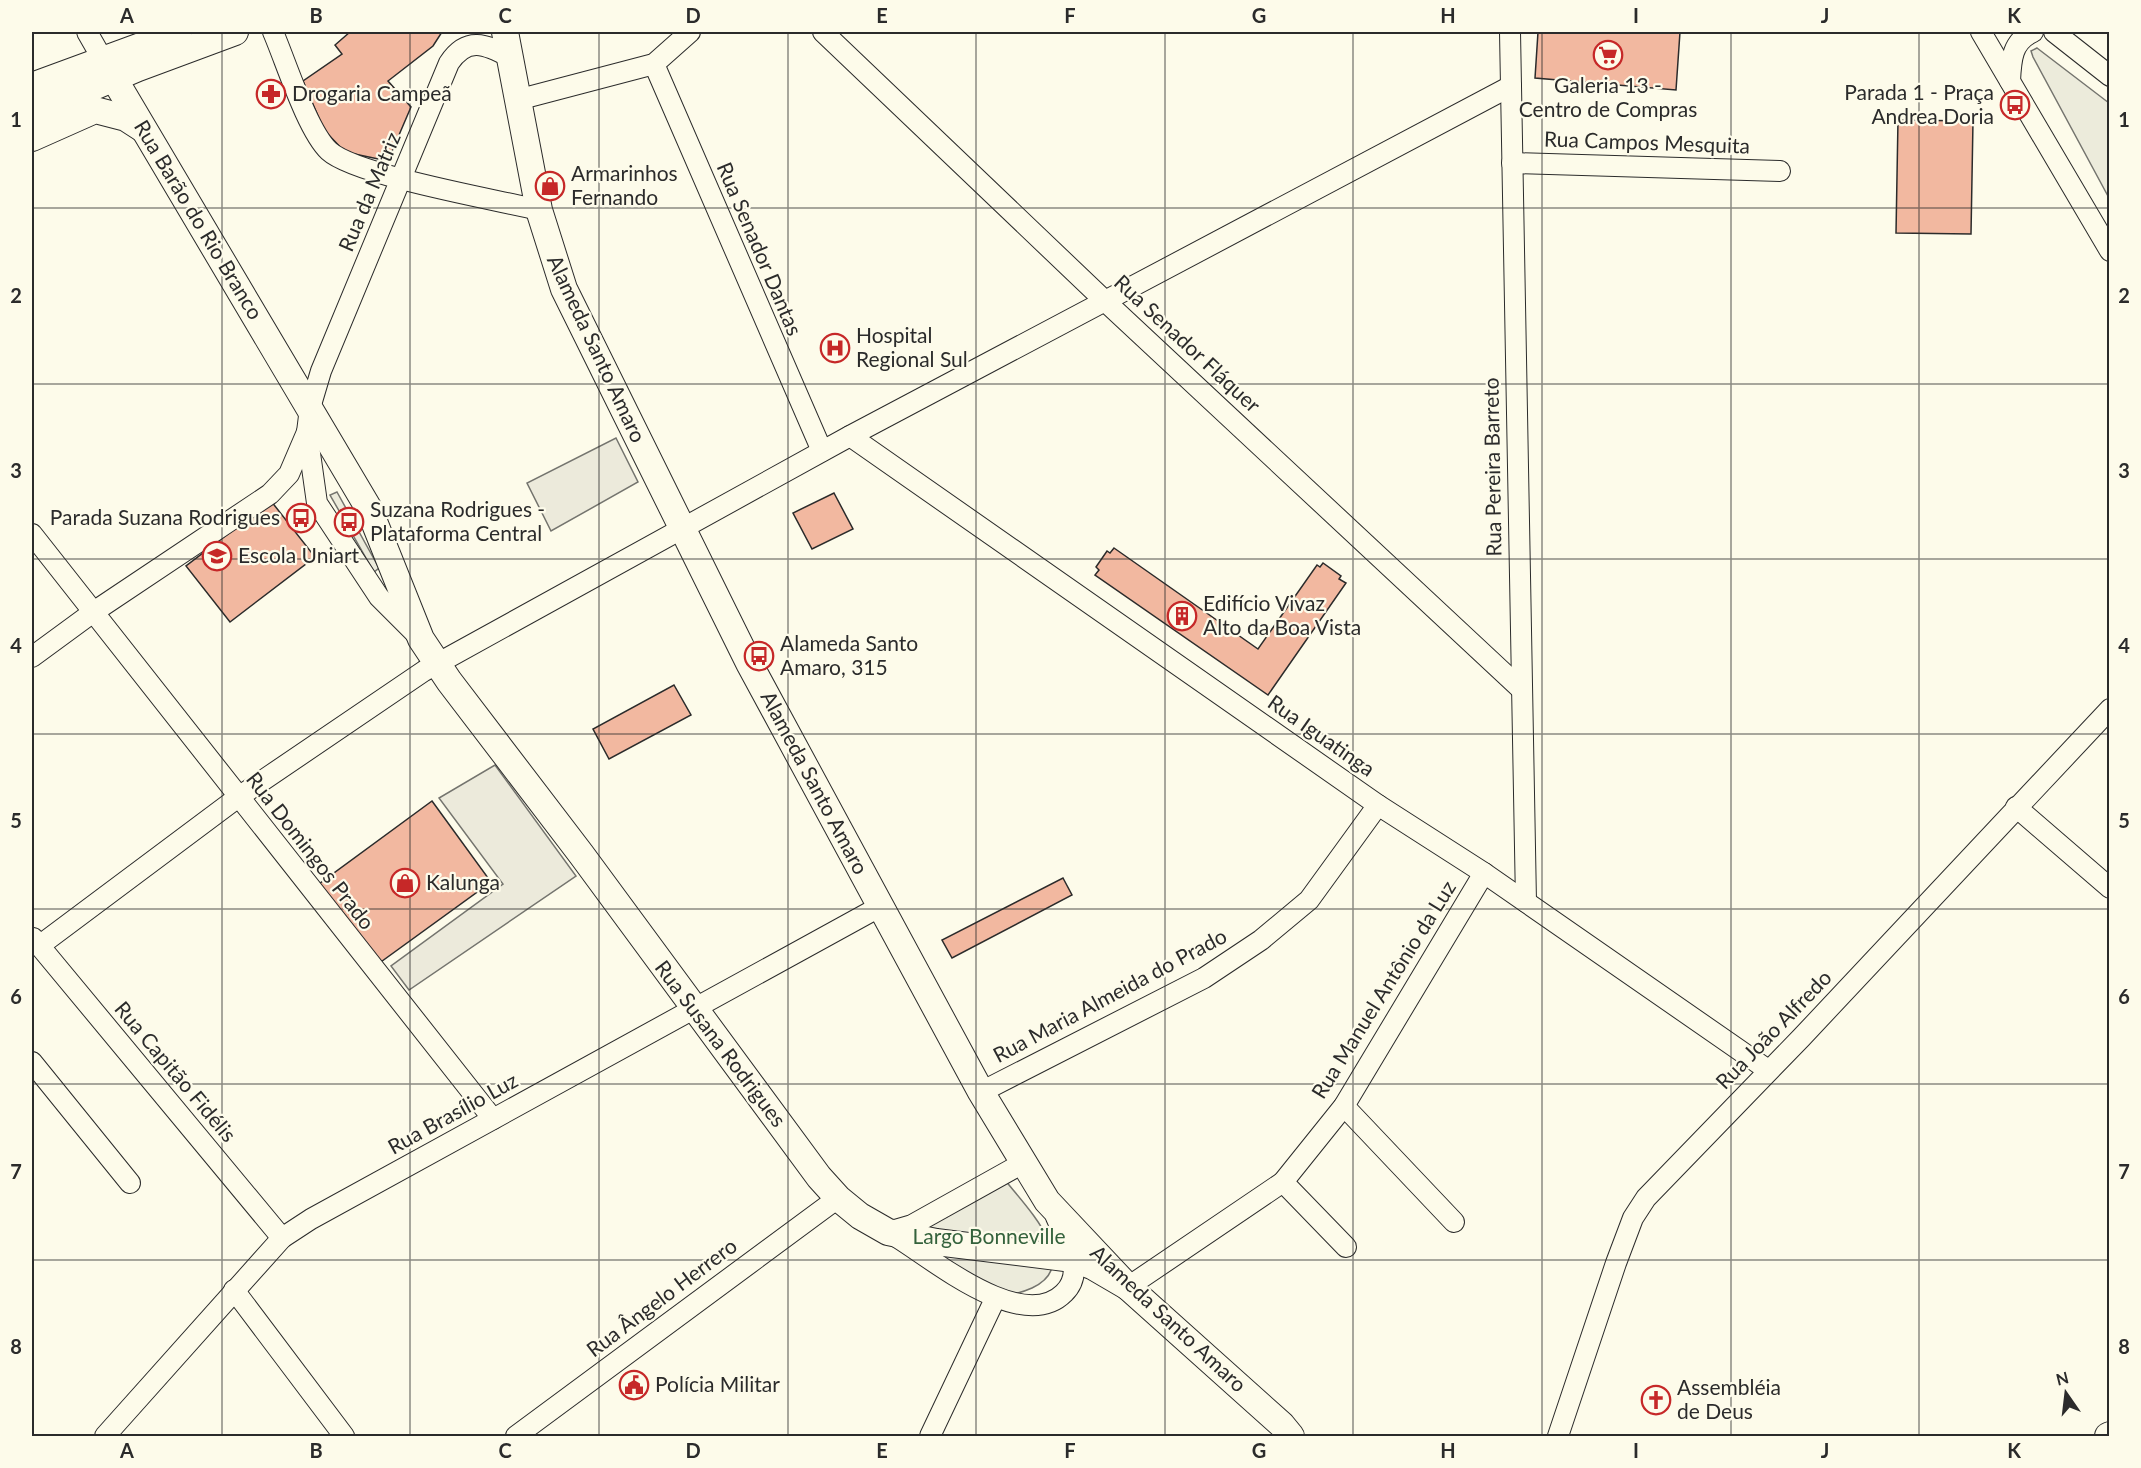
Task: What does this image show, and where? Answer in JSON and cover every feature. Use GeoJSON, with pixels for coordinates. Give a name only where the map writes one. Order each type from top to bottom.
{"type":"FeatureCollection","features":[{"type":"Feature","properties":{"kind":"main road"},"geometry":{"type":"LineString","coordinates":[[32,113],[108,69],[179,32]]}},
{"type":"Feature","properties":{"kind":"main road"},"geometry":{"type":"LineString","coordinates":[[32,86],[108,69],[235,32]]}},
{"type":"Feature","properties":{"kind":"main road","name":"Alameda Santo Amaro"},"geometry":{"type":"LineString","coordinates":[[505,32],[539,210],[564,289],[681,527],[793,746],[981,1092],[1047,1201],[1128,1287],[1282,1425],[1292,1437]]}},
{"type":"Feature","properties":{"kind":"main road","name":"Rua Barão do Rio Branco"},"geometry":{"type":"LineString","coordinates":[[108,69],[148,131],[308,420]]}},
{"type":"Feature","properties":{"kind":"main road"},"geometry":{"type":"LineString","coordinates":[[32,138],[95,110],[126,118],[148,131]]}},
{"type":"Feature","properties":{"kind":"main road","name":"Rua Susana Rodrigues"},"geometry":{"type":"LineString","coordinates":[[308,420],[369,509],[421,639],[437,664],[581,854],[819,1177],[838,1198],[860,1216],[888,1232],[936,1242],[1073,1259],[1092,1266],[1128,1287]]}},
{"type":"Feature","properties":{"kind":"street","name":"Rua Barão do Rio Branco"},"geometry":{"type":"LineString","coordinates":[[87,32],[108,69]]}},
{"type":"Feature","properties":{"kind":"street"},"geometry":{"type":"LineString","coordinates":[[273,32],[315,131],[328,150],[344,161],[402,178],[539,210]]}},
{"type":"Feature","properties":{"kind":"street"},"geometry":{"type":"LineString","coordinates":[[517,100],[654,64],[690,32]]}},
{"type":"Feature","properties":{"kind":"street","name":"Rua Senador Fláquer"},"geometry":{"type":"LineString","coordinates":[[823,32],[1106,302],[1522,690]]}},
{"type":"Feature","properties":{"kind":"street","name":"Rua Pereira Barreto"},"geometry":{"type":"LineString","coordinates":[[1510,32],[1526,902]]}},
{"type":"Feature","properties":{"kind":"street"},"geometry":{"type":"LineString","coordinates":[[1980,32],[2109,251]]}},
{"type":"Feature","properties":{"kind":"street"},"geometry":{"type":"LineString","coordinates":[[2010,81],[2012,58],[2018,43],[2033,32]]}},
{"type":"Feature","properties":{"kind":"street"},"geometry":{"type":"LineString","coordinates":[[2054,32],[2109,76]]}},
{"type":"Feature","properties":{"kind":"street","name":"Rua da Matriz"},"geometry":{"type":"LineString","coordinates":[[32,657],[92,613],[270,494],[289,474],[308,420],[321,371],[448,63],[457,51],[474,45],[485,46],[510,57]]}},
{"type":"Feature","properties":{"kind":"street","name":"Rua Senador Dantas"},"geometry":{"type":"LineString","coordinates":[[654,64],[822,451]]}},
{"type":"Feature","properties":{"kind":"street"},"geometry":{"type":"LineString","coordinates":[[35,941],[237,798],[437,664],[822,451],[1511,86]]}},
{"type":"Feature","properties":{"kind":"street","name":"Rua Campos Mesquita"},"geometry":{"type":"LineString","coordinates":[[1512,163],[1780,171]]}},
{"type":"Feature","properties":{"kind":"street","name":"Rua Susana Rodrigues"},"geometry":{"type":"LineString","coordinates":[[308,420],[317,503],[379,597],[421,639]]}},
{"type":"Feature","properties":{"kind":"street","name":"Rua Iguatinga"},"geometry":{"type":"LineString","coordinates":[[850,436],[1378,805],[1484,873],[1768,1070]]}},
{"type":"Feature","properties":{"kind":"street","name":"Rua Domingos Prado"},"geometry":{"type":"LineString","coordinates":[[32,534],[237,798],[493,1119]]}},
{"type":"Feature","properties":{"kind":"street","name":"Rua João Alfredo"},"geometry":{"type":"LineString","coordinates":[[1560,1436],[1633,1218],[1646,1198],[1800,1038],[2109,709]]}},
{"type":"Feature","properties":{"kind":"street","name":"Rua Maria Almeida do Prado"},"geometry":{"type":"LineString","coordinates":[[981,1092],[1204,978],[1261,940],[1309,900],[1378,805]]}},
{"type":"Feature","properties":{"kind":"street"},"geometry":{"type":"LineString","coordinates":[[2016,807],[2109,888]]}},
{"type":"Feature","properties":{"kind":"street","name":"Rua Manuel Antônio da Luz"},"geometry":{"type":"LineString","coordinates":[[1128,1287],[1283,1182],[1344,1106],[1484,873]]}},
{"type":"Feature","properties":{"kind":"street","name":"Rua Brasílio Luz"},"geometry":{"type":"LineString","coordinates":[[105,1437],[282,1238],[311,1219],[881,906]]}},
{"type":"Feature","properties":{"kind":"street","name":"Rua Capitão Fidélis"},"geometry":{"type":"LineString","coordinates":[[35,941],[282,1238]]}},
{"type":"Feature","properties":{"kind":"street"},"geometry":{"type":"LineString","coordinates":[[32,1062],[130,1183]]}},
{"type":"Feature","properties":{"kind":"street"},"geometry":{"type":"LineString","coordinates":[[1344,1106],[1454,1222]]}},
{"type":"Feature","properties":{"kind":"street"},"geometry":{"type":"LineString","coordinates":[[888,1232],[912,1225],[1023,1163]]}},
{"type":"Feature","properties":{"kind":"street"},"geometry":{"type":"LineString","coordinates":[[1283,1182],[1346,1247]]}},
{"type":"Feature","properties":{"kind":"street","name":"Rua Ângelo Herrero"},"geometry":{"type":"LineString","coordinates":[[516,1437],[838,1198]]}},
{"type":"Feature","properties":{"kind":"street"},"geometry":{"type":"LineString","coordinates":[[888,1232],[996,1299],[1035,1306],[1056,1301],[1067,1291],[1074,1278],[1073,1259],[1047,1201]]}},
{"type":"Feature","properties":{"kind":"street"},"geometry":{"type":"LineString","coordinates":[[234,1290],[344,1437]]}},
{"type":"Feature","properties":{"kind":"street"},"geometry":{"type":"LineString","coordinates":[[930,1437],[996,1299]]}},
{"type":"Feature","properties":{"kind":"green space"},"geometry":{"type":"Polygon","coordinates":[[[2037,48],[2109,103],[2109,198],[2033,57],[2031,51],[2037,48]]]}},
{"type":"Feature","properties":{"kind":"green space"},"geometry":{"type":"Polygon","coordinates":[[[337,492],[379,568],[374,572],[330,495],[337,492]]]}},
{"type":"Feature","properties":{"kind":"green space","name":"Largo Bonneville"},"geometry":{"type":"Polygon","coordinates":[[[1001,1175],[1045,1233],[1051,1249],[1053,1264],[1047,1277],[1032,1288],[1006,1295],[991,1293],[981,1288],[902,1235],[1001,1175]]]}},
{"type":"Feature","properties":{"kind":"shaded area"},"geometry":{"type":"Polygon","coordinates":[[[616,438],[638,482],[551,531],[527,483],[616,438]]]}},
{"type":"Feature","properties":{"kind":"shaded area"},"geometry":{"type":"Polygon","coordinates":[[[495,765],[576,876],[409,990],[391,966],[503,884],[439,798],[495,765]]]}},
{"type":"Feature","properties":{"kind":"building"},"geometry":{"type":"Polygon","coordinates":[[[350,32],[442,32],[433,46],[388,81],[411,107],[390,156],[383,160],[345,152],[324,130],[303,81],[342,54],[335,45],[350,32]]]}},
{"type":"Feature","properties":{"kind":"building","name":"Galeria 13 - Centro de Compras"},"geometry":{"type":"Polygon","coordinates":[[[1538,32],[1680,32],[1676,90],[1535,78],[1538,32]]]}},
{"type":"Feature","properties":{"kind":"building"},"geometry":{"type":"Polygon","coordinates":[[[1898,120],[1973,121],[1971,234],[1896,233],[1898,120]]]}},
{"type":"Feature","properties":{"kind":"building"},"geometry":{"type":"Polygon","coordinates":[[[834,493],[853,529],[812,549],[793,513],[834,493]]]}},
{"type":"Feature","properties":{"kind":"building"},"geometry":{"type":"Polygon","coordinates":[[[271,501],[315,557],[230,622],[186,566],[271,501]]]}},
{"type":"Feature","properties":{"kind":"building","name":"Edifício Vivaz Alto da Boa Vista"},"geometry":{"type":"Polygon","coordinates":[[[1114,548],[1258,649],[1317,565],[1320,567],[1323,563],[1341,576],[1339,579],[1346,583],[1268,695],[1095,575],[1099,570],[1096,567],[1107,551],[1110,553],[1114,548]]]}},
{"type":"Feature","properties":{"kind":"building"},"geometry":{"type":"Polygon","coordinates":[[[674,685],[691,715],[609,759],[593,729],[674,685]]]}},
{"type":"Feature","properties":{"kind":"building","name":"Kalunga"},"geometry":{"type":"Polygon","coordinates":[[[432,801],[491,882],[378,964],[319,884],[432,801]]]}},
{"type":"Feature","properties":{"kind":"building"},"geometry":{"type":"Polygon","coordinates":[[[1063,878],[1072,895],[952,958],[942,940],[1063,878]]]}},
{"type":"Feature","properties":{"kind":"place","name":"Galeria 13 - Centro de Compras"},"geometry":{"type":"Point","coordinates":[1608,55]}},
{"type":"Feature","properties":{"kind":"place","name":"Drogaria Campeã"},"geometry":{"type":"Point","coordinates":[271,94]}},
{"type":"Feature","properties":{"kind":"place","name":"Parada 1 - Praça Andrea Doria"},"geometry":{"type":"Point","coordinates":[2015,105]}},
{"type":"Feature","properties":{"kind":"place","name":"Armarinhos Fernando"},"geometry":{"type":"Point","coordinates":[550,186]}},
{"type":"Feature","properties":{"kind":"place","name":"Hospital Regional Sul"},"geometry":{"type":"Point","coordinates":[835,348]}},
{"type":"Feature","properties":{"kind":"place","name":"Parada Suzana Rodrigues"},"geometry":{"type":"Point","coordinates":[301,518]}},
{"type":"Feature","properties":{"kind":"place","name":"Suzana Rodrigues - Plataforma Central"},"geometry":{"type":"Point","coordinates":[349,522]}},
{"type":"Feature","properties":{"kind":"place","name":"Escola Uniart"},"geometry":{"type":"Point","coordinates":[217,556]}},
{"type":"Feature","properties":{"kind":"place","name":"Edifício Vivaz Alto da Boa Vista"},"geometry":{"type":"Point","coordinates":[1182,616]}},
{"type":"Feature","properties":{"kind":"place","name":"Alameda Santo Amaro, 315"},"geometry":{"type":"Point","coordinates":[759,656]}},
{"type":"Feature","properties":{"kind":"place","name":"Kalunga"},"geometry":{"type":"Point","coordinates":[405,883]}},
{"type":"Feature","properties":{"kind":"place","name":"Polícia Militar"},"geometry":{"type":"Point","coordinates":[634,1385]}},
{"type":"Feature","properties":{"kind":"place","name":"Assembléia de Deus"},"geometry":{"type":"Point","coordinates":[1656,1400]}}]}
